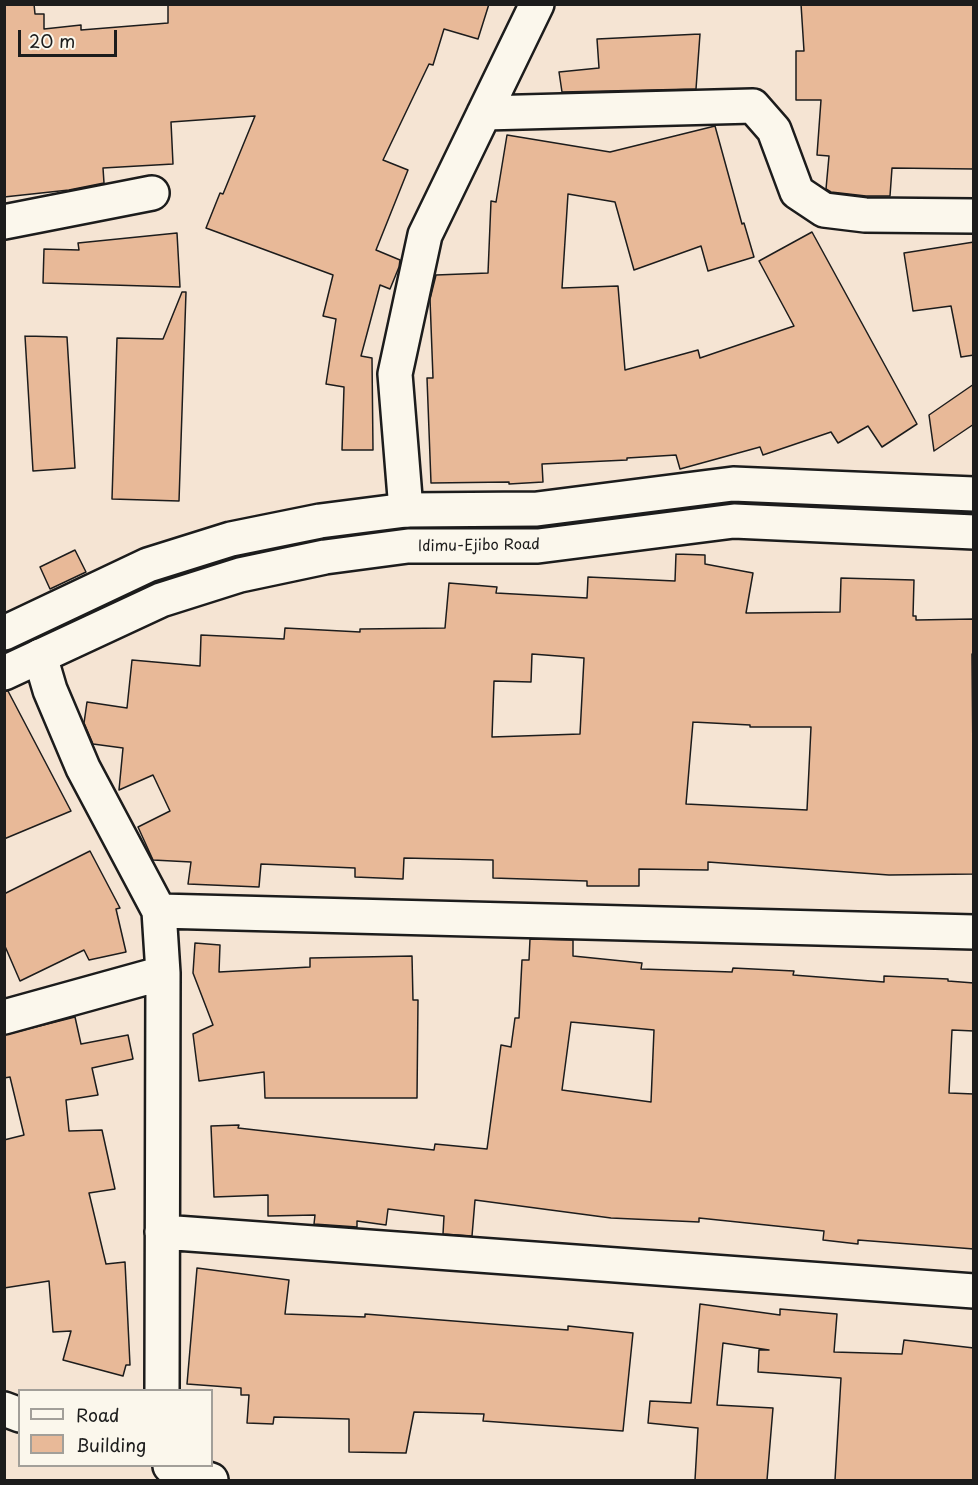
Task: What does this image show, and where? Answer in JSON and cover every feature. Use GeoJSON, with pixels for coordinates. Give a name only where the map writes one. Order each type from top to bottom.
{"type":"FeatureCollection","features":[{"type":"Feature","properties":{"kind":"street"},"geometry":{"type":"LineString","coordinates":[[406,510],[395,374],[425,235],[537,4]]}},
{"type":"Feature","properties":{"kind":"street"},"geometry":{"type":"LineString","coordinates":[[483,113],[753,106],[774,130],[797,192],[824,210],[865,215],[974,216]]}},
{"type":"Feature","properties":{"kind":"street"},"geometry":{"type":"LineString","coordinates":[[4,222],[152,194]]}},
{"type":"Feature","properties":{"kind":"street"},"geometry":{"type":"LineString","coordinates":[[4,633],[148,565],[231,539],[320,521],[406,510],[537,509],[733,484],[974,494]]}},
{"type":"Feature","properties":{"kind":"street","name":"Idimu-Ejibo Road"},"geometry":{"type":"LineString","coordinates":[[4,673],[162,600],[240,575],[325,557],[408,546],[538,546],[734,521],[974,532]]}},
{"type":"Feature","properties":{"kind":"street"},"geometry":{"type":"LineString","coordinates":[[40,657],[50,690],[83,768],[159,911],[163,973],[162,1389]]}},
{"type":"Feature","properties":{"kind":"street"},"geometry":{"type":"LineString","coordinates":[[159,911],[974,932]]}},
{"type":"Feature","properties":{"kind":"street"},"geometry":{"type":"LineString","coordinates":[[4,1017],[163,973]]}},
{"type":"Feature","properties":{"kind":"street"},"geometry":{"type":"LineString","coordinates":[[162,1232],[974,1291]]}},
{"type":"Feature","properties":{"kind":"street"},"geometry":{"type":"LineString","coordinates":[[173,1467],[211,1480]]}},
{"type":"Feature","properties":{"kind":"building"},"geometry":{"type":"Polygon","coordinates":[[[4,4],[34,4],[35,14],[44,14],[44,29],[81,25],[81,30],[168,23],[168,4],[489,4],[478,39],[444,29],[433,65],[429,64],[383,160],[408,170],[376,250],[400,260],[399,267],[390,289],[380,285],[361,356],[372,358],[373,450],[342,450],[344,387],[326,384],[336,319],[323,316],[333,275],[206,228],[220,193],[223,194],[255,116],[171,122],[173,164],[103,168],[104,183],[69,190],[4,197],[4,4]]]}},
{"type":"Feature","properties":{"kind":"building"},"geometry":{"type":"Polygon","coordinates":[[[801,4],[974,4],[974,169],[892,168],[890,196],[866,196],[831,192],[826,189],[829,156],[817,155],[821,100],[796,100],[796,51],[804,51],[801,4]]]}},
{"type":"Feature","properties":{"kind":"building"},"geometry":{"type":"Polygon","coordinates":[[[700,34],[696,89],[562,92],[559,72],[599,68],[597,39],[700,34]]]}},
{"type":"Feature","properties":{"kind":"building"},"geometry":{"type":"Polygon","coordinates":[[[715,126],[742,224],[744,223],[754,257],[708,271],[701,246],[634,270],[615,202],[568,194],[562,288],[618,286],[625,370],[698,350],[700,358],[794,326],[759,261],[812,232],[917,424],[882,447],[868,426],[838,443],[831,432],[763,455],[760,447],[680,469],[676,455],[542,464],[543,482],[431,483],[427,378],[433,378],[430,299],[436,275],[488,273],[491,201],[496,202],[507,135],[610,152],[715,126]]]}},
{"type":"Feature","properties":{"kind":"building"},"geometry":{"type":"Polygon","coordinates":[[[177,233],[180,287],[43,283],[44,249],[79,250],[78,243],[177,233]]]}},
{"type":"Feature","properties":{"kind":"building"},"geometry":{"type":"Polygon","coordinates":[[[974,242],[974,355],[961,357],[951,306],[913,311],[904,253],[974,242]]]}},
{"type":"Feature","properties":{"kind":"building"},"geometry":{"type":"Polygon","coordinates":[[[182,292],[186,292],[179,501],[112,499],[117,338],[163,339],[182,292]]]}},
{"type":"Feature","properties":{"kind":"building"},"geometry":{"type":"Polygon","coordinates":[[[25,336],[67,337],[75,468],[33,471],[25,336]]]}},
{"type":"Feature","properties":{"kind":"building"},"geometry":{"type":"Polygon","coordinates":[[[974,384],[974,424],[934,451],[929,415],[974,384]]]}},
{"type":"Feature","properties":{"kind":"building"},"geometry":{"type":"Polygon","coordinates":[[[75,550],[86,572],[50,589],[40,567],[75,550]]]}},
{"type":"Feature","properties":{"kind":"building"},"geometry":{"type":"Polygon","coordinates":[[[676,554],[705,555],[705,564],[753,573],[746,613],[840,612],[841,578],[914,580],[913,616],[916,616],[916,620],[974,619],[974,654],[972,654],[974,874],[889,875],[708,862],[708,870],[639,869],[639,886],[587,886],[587,881],[493,878],[493,860],[404,858],[403,879],[355,877],[355,868],[261,864],[259,887],[188,884],[191,862],[153,860],[138,827],[170,811],[153,775],[119,790],[123,748],[93,744],[84,723],[87,702],[127,708],[132,660],[200,666],[201,635],[284,639],[285,628],[360,632],[360,629],[445,628],[449,583],[497,587],[496,593],[587,598],[588,577],[675,581],[676,554]],[[532,654],[531,682],[494,681],[492,737],[580,734],[584,658],[532,654]],[[693,722],[686,804],[807,810],[811,727],[750,727],[750,725],[693,722]]]}},
{"type":"Feature","properties":{"kind":"building"},"geometry":{"type":"Polygon","coordinates":[[[4,691],[8,691],[71,811],[4,839],[4,691]]]}},
{"type":"Feature","properties":{"kind":"building"},"geometry":{"type":"Polygon","coordinates":[[[90,851],[120,908],[116,909],[126,952],[89,960],[84,950],[20,981],[4,944],[4,894],[90,851]]]}},
{"type":"Feature","properties":{"kind":"building"},"geometry":{"type":"Polygon","coordinates":[[[530,939],[573,940],[573,956],[642,963],[641,969],[732,972],[733,968],[794,971],[793,975],[884,982],[884,976],[948,979],[948,981],[974,983],[974,1031],[952,1030],[949,1093],[974,1094],[974,1249],[858,1240],[858,1244],[823,1240],[824,1231],[699,1218],[699,1222],[611,1218],[475,1200],[472,1236],[443,1234],[444,1216],[388,1209],[386,1225],[357,1221],[357,1227],[314,1224],[315,1215],[268,1216],[268,1195],[214,1197],[211,1126],[239,1125],[238,1128],[434,1150],[435,1144],[487,1149],[501,1045],[511,1047],[515,1018],[519,1018],[522,960],[529,960],[530,939]],[[571,1022],[562,1090],[651,1102],[654,1030],[571,1022]]]}},
{"type":"Feature","properties":{"kind":"building"},"geometry":{"type":"Polygon","coordinates":[[[195,943],[220,945],[219,972],[310,967],[310,958],[412,956],[413,1000],[418,1000],[417,1098],[265,1098],[264,1072],[199,1081],[193,1034],[213,1025],[193,973],[195,943]]]}},
{"type":"Feature","properties":{"kind":"building"},"geometry":{"type":"Polygon","coordinates":[[[75,1017],[81,1044],[128,1035],[133,1059],[92,1068],[98,1095],[66,1100],[69,1131],[102,1130],[115,1189],[89,1193],[106,1264],[125,1262],[130,1365],[126,1365],[123,1376],[63,1360],[71,1331],[53,1332],[49,1281],[4,1288],[4,1140],[24,1135],[10,1077],[4,1078],[4,1035],[75,1017]]]}},
{"type":"Feature","properties":{"kind":"building"},"geometry":{"type":"Polygon","coordinates":[[[197,1268],[289,1280],[285,1314],[365,1317],[365,1314],[568,1330],[568,1326],[633,1333],[623,1431],[483,1421],[484,1414],[414,1412],[406,1453],[349,1452],[349,1419],[274,1417],[273,1424],[247,1423],[249,1395],[241,1395],[241,1388],[187,1384],[197,1268]]]}},
{"type":"Feature","properties":{"kind":"building"},"geometry":{"type":"Polygon","coordinates":[[[700,1304],[780,1315],[780,1309],[837,1314],[834,1352],[902,1354],[904,1340],[974,1348],[974,1480],[835,1480],[841,1378],[758,1372],[759,1350],[769,1350],[723,1343],[717,1405],[773,1408],[767,1480],[695,1480],[698,1428],[648,1423],[650,1401],[691,1403],[700,1304]]]}}]}
